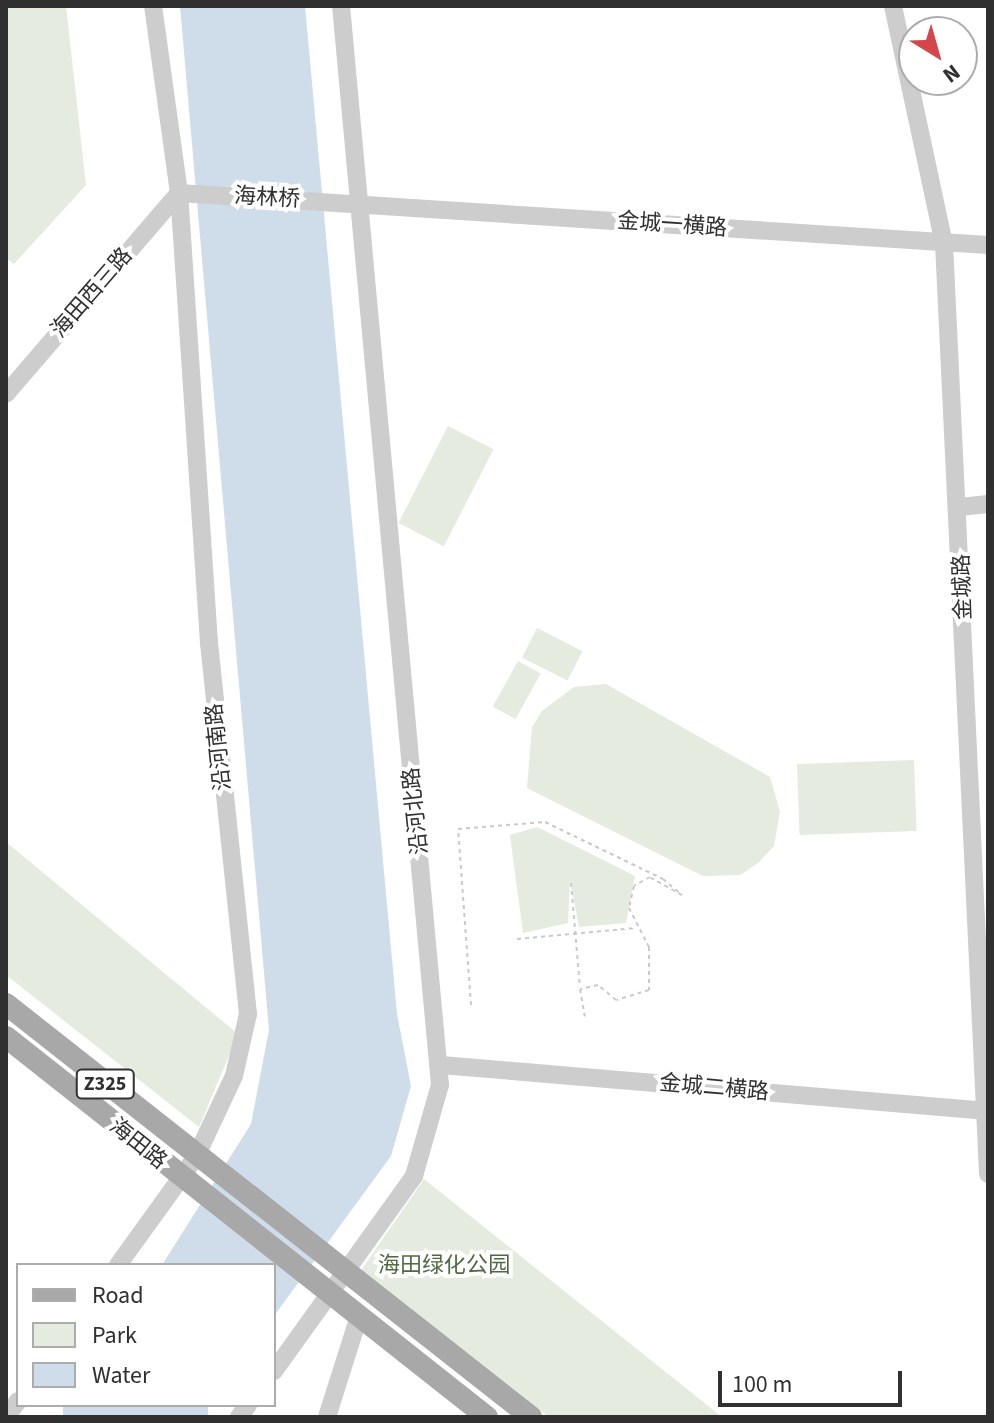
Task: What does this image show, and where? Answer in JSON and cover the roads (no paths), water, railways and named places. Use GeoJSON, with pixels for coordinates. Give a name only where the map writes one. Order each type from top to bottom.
{"type":"FeatureCollection","features":[{"type":"Feature","properties":{"kind":"main road","name":"海田路"},"geometry":{"type":"LineString","coordinates":[[6,1004],[200,1161]]}},
{"type":"Feature","properties":{"kind":"main road","name":"海田路"},"geometry":{"type":"LineString","coordinates":[[6,1037],[188,1184]]}},
{"type":"Feature","properties":{"kind":"main road","name":"Z325"},"geometry":{"type":"LineString","coordinates":[[200,1161],[531,1417]]}},
{"type":"Feature","properties":{"kind":"main road","name":"Z325"},"geometry":{"type":"LineString","coordinates":[[188,1184],[487,1417]]}},
{"type":"Feature","properties":{"kind":"street","name":"沿河南路"},"geometry":{"type":"LineString","coordinates":[[120,1263],[188,1184],[200,1161],[234,1076],[248,1014],[209,643],[179,193],[153,6]]}},
{"type":"Feature","properties":{"kind":"street","name":"沿河北路"},"geometry":{"type":"LineString","coordinates":[[276,1368],[346,1276],[414,1176],[441,1065],[356,203],[341,6]]}},
{"type":"Feature","properties":{"kind":"street","name":"金城路"},"geometry":{"type":"LineString","coordinates":[[894,7],[944,243],[960,507],[988,1174]]}},
{"type":"Feature","properties":{"kind":"street","name":"海林桥"},"geometry":{"type":"LineString","coordinates":[[179,193],[356,203]]}},
{"type":"Feature","properties":{"kind":"street","name":"海田西三路"},"geometry":{"type":"LineString","coordinates":[[6,394],[179,193]]}},
{"type":"Feature","properties":{"kind":"street","name":"金城一横路"},"geometry":{"type":"LineString","coordinates":[[356,203],[988,245]]}},
{"type":"Feature","properties":{"kind":"street"},"geometry":{"type":"LineString","coordinates":[[960,507],[988,504]]}},
{"type":"Feature","properties":{"kind":"street","name":"金城二横路"},"geometry":{"type":"LineString","coordinates":[[441,1065],[986,1111]]}},
{"type":"Feature","properties":{"kind":"street"},"geometry":{"type":"LineString","coordinates":[[327,1417],[359,1316]]}},
{"type":"Feature","properties":{"kind":"water"},"geometry":{"type":"Polygon","coordinates":[[[180,6],[305,6],[397,1014],[411,1086],[391,1156],[276,1313],[276,1263],[163,1263],[251,1124],[269,1030],[180,6]]]}},
{"type":"Feature","properties":{"kind":"water"},"geometry":{"type":"Polygon","coordinates":[[[63,1407],[208,1407],[208,1417],[63,1417],[63,1407]]]}},
{"type":"Feature","properties":{"kind":"park label","name":"海田绿化公园"},"geometry":{"type":"Point","coordinates":[444,1266]}}]}
